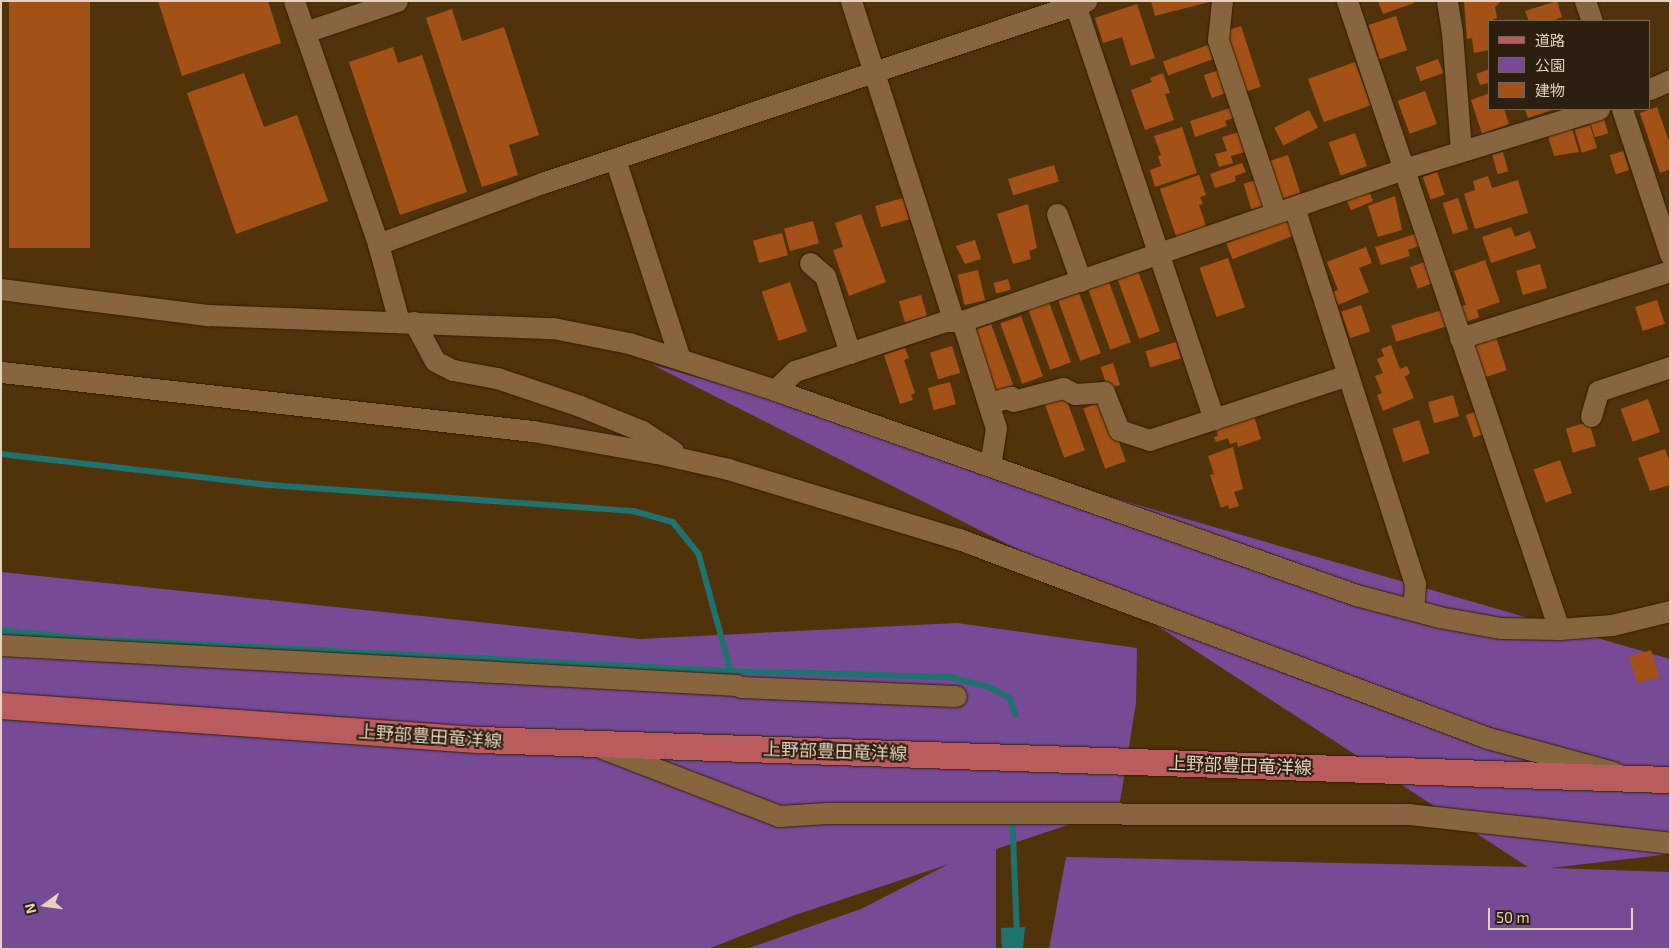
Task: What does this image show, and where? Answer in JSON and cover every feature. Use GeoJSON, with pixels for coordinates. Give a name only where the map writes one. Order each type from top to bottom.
{"type":"FeatureCollection","features":[{"type":"Feature","properties":{"kind":"main road","name":"上野部豊田竜洋線"},"geometry":{"type":"LineString","coordinates":[[1,706],[480,740],[1670,780]]}},
{"type":"Feature","properties":{"kind":"street"},"geometry":{"type":"LineString","coordinates":[[294,1],[407,322],[435,361],[453,370],[497,378],[580,406],[642,431],[686,459]]}},
{"type":"Feature","properties":{"kind":"street"},"geometry":{"type":"LineString","coordinates":[[305,32],[397,1]]}},
{"type":"Feature","properties":{"kind":"street"},"geometry":{"type":"LineString","coordinates":[[852,1],[874,72],[996,428],[990,466]]}},
{"type":"Feature","properties":{"kind":"street"},"geometry":{"type":"LineString","coordinates":[[1222,1],[1218,40],[1348,375],[1415,584],[1413,610]]}},
{"type":"Feature","properties":{"kind":"street"},"geometry":{"type":"LineString","coordinates":[[1347,1],[1559,629]]}},
{"type":"Feature","properties":{"kind":"street"},"geometry":{"type":"LineString","coordinates":[[1447,1],[1452,33],[1461,151]]}},
{"type":"Feature","properties":{"kind":"street"},"geometry":{"type":"LineString","coordinates":[[1585,1],[1592,20]]}},
{"type":"Feature","properties":{"kind":"street"},"geometry":{"type":"LineString","coordinates":[[378,244],[615,159],[1079,2],[1159,254],[1214,419]]}},
{"type":"Feature","properties":{"kind":"street"},"geometry":{"type":"LineString","coordinates":[[1651,89],[1670,80]]}},
{"type":"Feature","properties":{"kind":"street"},"geometry":{"type":"LineString","coordinates":[[775,390],[794,372],[945,321],[958,321],[1080,281],[1404,169],[1596,110]]}},
{"type":"Feature","properties":{"kind":"street"},"geometry":{"type":"LineString","coordinates":[[1622,110],[1670,254]]}},
{"type":"Feature","properties":{"kind":"street"},"geometry":{"type":"LineString","coordinates":[[615,159],[680,359]]}},
{"type":"Feature","properties":{"kind":"street"},"geometry":{"type":"LineString","coordinates":[[1057,214],[1080,281]]}},
{"type":"Feature","properties":{"kind":"street"},"geometry":{"type":"LineString","coordinates":[[810,263],[825,276],[850,353]]}},
{"type":"Feature","properties":{"kind":"street"},"geometry":{"type":"LineString","coordinates":[[1460,338],[1670,271]]}},
{"type":"Feature","properties":{"kind":"street"},"geometry":{"type":"LineString","coordinates":[[1,289],[208,315],[553,328],[629,342],[775,390],[1356,595],[1413,610],[1501,628],[1559,629],[1612,625],[1670,611]]}},
{"type":"Feature","properties":{"kind":"street"},"geometry":{"type":"LineString","coordinates":[[1591,416],[1598,391],[1670,368]]}},
{"type":"Feature","properties":{"kind":"street"},"geometry":{"type":"LineString","coordinates":[[1,372],[533,431],[686,459],[837,500],[959,539],[1488,738],[1642,780]]}},
{"type":"Feature","properties":{"kind":"street"},"geometry":{"type":"LineString","coordinates":[[988,403],[1011,397],[1013,401],[1064,388],[1074,394],[1104,392],[1119,430],[1149,440],[1348,375]]}},
{"type":"Feature","properties":{"kind":"street"},"geometry":{"type":"LineString","coordinates":[[1,645],[740,687],[956,696]]}},
{"type":"Feature","properties":{"kind":"street"},"geometry":{"type":"LineString","coordinates":[[590,743],[779,816],[827,813],[1409,814],[1670,843]]}},
{"type":"Feature","properties":{"kind":"green space"},"geometry":{"type":"Polygon","coordinates":[[[651,364],[1670,659],[1670,854],[1550,868],[1670,872],[1670,949],[1049,949],[1066,857],[1528,867],[1116,599],[651,364]]]}},
{"type":"Feature","properties":{"kind":"green space"},"geometry":{"type":"Polygon","coordinates":[[[1,572],[640,639],[957,623],[1137,648],[1136,703],[1119,808],[996,849],[996,949],[746,949],[861,909],[949,864],[795,915],[708,949],[1,949],[1,572]]]}},
{"type":"Feature","properties":{"kind":"water"},"geometry":{"type":"Polygon","coordinates":[[[1025,927],[1023,949],[1002,949],[1001,928],[1025,927]]]}},
{"type":"Feature","properties":{"kind":"building"},"geometry":{"type":"Polygon","coordinates":[[[9,1],[90,1],[90,248],[9,248],[9,1]]]}},
{"type":"Feature","properties":{"kind":"building"},"geometry":{"type":"Polygon","coordinates":[[[158,1],[268,1],[281,43],[182,76],[158,1]]]}},
{"type":"Feature","properties":{"kind":"building"},"geometry":{"type":"Polygon","coordinates":[[[1151,1],[1209,1],[1209,2],[1155,16],[1151,1]]]}},
{"type":"Feature","properties":{"kind":"building"},"geometry":{"type":"Polygon","coordinates":[[[1378,1],[1413,1],[1414,3],[1383,14],[1378,1]]]}},
{"type":"Feature","properties":{"kind":"building"},"geometry":{"type":"Polygon","coordinates":[[[1464,1],[1501,1],[1495,7],[1497,18],[1488,20],[1488,50],[1474,53],[1472,38],[1467,39],[1464,1]]]}},
{"type":"Feature","properties":{"kind":"building"},"geometry":{"type":"Polygon","coordinates":[[[1557,1],[1562,17],[1554,20],[1529,20],[1525,11],[1557,1]]]}},
{"type":"Feature","properties":{"kind":"building"},"geometry":{"type":"Polygon","coordinates":[[[1137,4],[1155,58],[1131,66],[1122,37],[1103,43],[1095,18],[1137,4]]]}},
{"type":"Feature","properties":{"kind":"building"},"geometry":{"type":"Polygon","coordinates":[[[452,9],[462,41],[504,27],[539,135],[509,145],[518,175],[482,187],[426,18],[452,9]]]}},
{"type":"Feature","properties":{"kind":"building"},"geometry":{"type":"Polygon","coordinates":[[[1396,16],[1407,50],[1380,59],[1368,25],[1396,16]]]}},
{"type":"Feature","properties":{"kind":"building"},"geometry":{"type":"Polygon","coordinates":[[[1241,26],[1261,87],[1245,92],[1225,31],[1241,26]]]}},
{"type":"Feature","properties":{"kind":"building"},"geometry":{"type":"Polygon","coordinates":[[[1208,45],[1213,59],[1168,76],[1163,61],[1208,45]]]}},
{"type":"Feature","properties":{"kind":"building"},"geometry":{"type":"Polygon","coordinates":[[[393,47],[398,63],[422,55],[467,192],[400,215],[349,62],[393,47]]]}},
{"type":"Feature","properties":{"kind":"building"},"geometry":{"type":"Polygon","coordinates":[[[1438,59],[1443,73],[1421,81],[1415,67],[1438,59]]]}},
{"type":"Feature","properties":{"kind":"building"},"geometry":{"type":"Polygon","coordinates":[[[1355,62],[1371,105],[1324,122],[1308,79],[1355,62]]]}},
{"type":"Feature","properties":{"kind":"building"},"geometry":{"type":"Polygon","coordinates":[[[1219,70],[1227,93],[1212,98],[1204,75],[1219,70]]]}},
{"type":"Feature","properties":{"kind":"building"},"geometry":{"type":"Polygon","coordinates":[[[1488,70],[1488,83],[1480,85],[1476,74],[1488,70]]]}},
{"type":"Feature","properties":{"kind":"building"},"geometry":{"type":"Polygon","coordinates":[[[244,73],[264,127],[297,115],[328,201],[236,234],[187,93],[244,73]]]}},
{"type":"Feature","properties":{"kind":"building"},"geometry":{"type":"Polygon","coordinates":[[[1163,73],[1170,93],[1165,94],[1174,120],[1145,130],[1131,90],[1152,82],[1150,78],[1163,73]]]}},
{"type":"Feature","properties":{"kind":"building"},"geometry":{"type":"Polygon","coordinates":[[[1425,91],[1437,124],[1410,134],[1398,101],[1425,91]]]}},
{"type":"Feature","properties":{"kind":"building"},"geometry":{"type":"Polygon","coordinates":[[[1488,94],[1488,110],[1504,110],[1509,124],[1482,134],[1471,100],[1488,94]]]}},
{"type":"Feature","properties":{"kind":"building"},"geometry":{"type":"Polygon","coordinates":[[[1657,107],[1670,144],[1670,169],[1660,173],[1640,113],[1657,107]]]}},
{"type":"Feature","properties":{"kind":"building"},"geometry":{"type":"Polygon","coordinates":[[[1230,108],[1233,118],[1225,121],[1227,126],[1195,137],[1190,121],[1230,108]]]}},
{"type":"Feature","properties":{"kind":"building"},"geometry":{"type":"Polygon","coordinates":[[[1309,110],[1318,128],[1283,146],[1274,128],[1309,110]]]}},
{"type":"Feature","properties":{"kind":"building"},"geometry":{"type":"Polygon","coordinates":[[[1525,110],[1552,110],[1528,118],[1525,110]]]}},
{"type":"Feature","properties":{"kind":"building"},"geometry":{"type":"Polygon","coordinates":[[[1604,119],[1608,133],[1595,137],[1591,123],[1604,119]]]}},
{"type":"Feature","properties":{"kind":"building"},"geometry":{"type":"Polygon","coordinates":[[[1590,125],[1597,148],[1582,153],[1575,130],[1590,125]]]}},
{"type":"Feature","properties":{"kind":"building"},"geometry":{"type":"Polygon","coordinates":[[[1182,127],[1197,173],[1155,187],[1150,170],[1161,166],[1158,156],[1161,155],[1154,136],[1182,127]]]}},
{"type":"Feature","properties":{"kind":"building"},"geometry":{"type":"Polygon","coordinates":[[[1572,129],[1579,152],[1554,156],[1548,136],[1572,129]]]}},
{"type":"Feature","properties":{"kind":"building"},"geometry":{"type":"Polygon","coordinates":[[[1239,132],[1245,152],[1231,156],[1233,163],[1219,167],[1215,154],[1227,151],[1222,137],[1239,132]]]}},
{"type":"Feature","properties":{"kind":"building"},"geometry":{"type":"Polygon","coordinates":[[[1355,133],[1367,166],[1341,175],[1329,143],[1355,133]]]}},
{"type":"Feature","properties":{"kind":"building"},"geometry":{"type":"Polygon","coordinates":[[[1623,151],[1629,170],[1616,174],[1610,155],[1623,151]]]}},
{"type":"Feature","properties":{"kind":"building"},"geometry":{"type":"Polygon","coordinates":[[[1503,152],[1508,171],[1498,174],[1492,155],[1503,152]]]}},
{"type":"Feature","properties":{"kind":"building"},"geometry":{"type":"Polygon","coordinates":[[[1288,155],[1300,193],[1281,199],[1269,161],[1288,155]]]}},
{"type":"Feature","properties":{"kind":"building"},"geometry":{"type":"Polygon","coordinates":[[[1242,163],[1246,172],[1235,176],[1236,181],[1215,188],[1210,174],[1242,163]]]}},
{"type":"Feature","properties":{"kind":"building"},"geometry":{"type":"Polygon","coordinates":[[[1054,165],[1059,181],[1013,195],[1008,179],[1054,165]]]}},
{"type":"Feature","properties":{"kind":"building"},"geometry":{"type":"Polygon","coordinates":[[[1437,172],[1445,195],[1431,200],[1423,177],[1437,172]]]}},
{"type":"Feature","properties":{"kind":"building"},"geometry":{"type":"Polygon","coordinates":[[[1199,175],[1206,195],[1200,197],[1203,204],[1199,205],[1206,226],[1176,236],[1160,189],[1199,175]]]}},
{"type":"Feature","properties":{"kind":"building"},"geometry":{"type":"Polygon","coordinates":[[[1488,176],[1492,188],[1518,180],[1528,213],[1475,229],[1464,194],[1475,190],[1473,181],[1488,176]]]}},
{"type":"Feature","properties":{"kind":"building"},"geometry":{"type":"Polygon","coordinates":[[[1256,180],[1264,206],[1251,210],[1244,184],[1256,180]]]}},
{"type":"Feature","properties":{"kind":"building"},"geometry":{"type":"Polygon","coordinates":[[[1368,189],[1373,201],[1351,210],[1346,198],[1368,189]]]}},
{"type":"Feature","properties":{"kind":"building"},"geometry":{"type":"Polygon","coordinates":[[[1395,196],[1402,230],[1378,237],[1368,206],[1395,196]]]}},
{"type":"Feature","properties":{"kind":"building"},"geometry":{"type":"Polygon","coordinates":[[[903,198],[909,219],[881,227],[875,206],[903,198]]]}},
{"type":"Feature","properties":{"kind":"building"},"geometry":{"type":"Polygon","coordinates":[[[1458,198],[1468,229],[1453,234],[1443,203],[1458,198]]]}},
{"type":"Feature","properties":{"kind":"building"},"geometry":{"type":"Polygon","coordinates":[[[1028,204],[1037,248],[1029,251],[1031,259],[1013,264],[997,214],[1028,204]]]}},
{"type":"Feature","properties":{"kind":"building"},"geometry":{"type":"Polygon","coordinates":[[[861,214],[886,282],[849,296],[833,250],[843,247],[835,223],[861,214]]]}},
{"type":"Feature","properties":{"kind":"building"},"geometry":{"type":"Polygon","coordinates":[[[1287,220],[1293,236],[1232,259],[1226,243],[1287,220]]]}},
{"type":"Feature","properties":{"kind":"building"},"geometry":{"type":"Polygon","coordinates":[[[813,221],[819,243],[790,251],[784,229],[813,221]]]}},
{"type":"Feature","properties":{"kind":"building"},"geometry":{"type":"Polygon","coordinates":[[[1511,227],[1515,237],[1530,231],[1536,248],[1491,263],[1482,237],[1511,227]]]}},
{"type":"Feature","properties":{"kind":"building"},"geometry":{"type":"Polygon","coordinates":[[[782,233],[788,255],[759,263],[753,241],[782,233]]]}},
{"type":"Feature","properties":{"kind":"building"},"geometry":{"type":"Polygon","coordinates":[[[1415,234],[1419,246],[1408,250],[1410,256],[1381,265],[1375,247],[1415,234]]]}},
{"type":"Feature","properties":{"kind":"building"},"geometry":{"type":"Polygon","coordinates":[[[975,240],[981,259],[965,264],[956,246],[975,240]]]}},
{"type":"Feature","properties":{"kind":"building"},"geometry":{"type":"Polygon","coordinates":[[[1366,247],[1372,263],[1359,268],[1369,292],[1338,305],[1333,292],[1338,290],[1327,262],[1366,247]]]}},
{"type":"Feature","properties":{"kind":"building"},"geometry":{"type":"Polygon","coordinates":[[[1228,258],[1245,307],[1217,317],[1200,268],[1228,258]]]}},
{"type":"Feature","properties":{"kind":"building"},"geometry":{"type":"Polygon","coordinates":[[[1485,260],[1500,302],[1477,310],[1479,317],[1466,322],[1461,306],[1466,305],[1454,271],[1485,260]]]}},
{"type":"Feature","properties":{"kind":"building"},"geometry":{"type":"Polygon","coordinates":[[[1424,262],[1432,284],[1418,289],[1410,267],[1424,262]]]}},
{"type":"Feature","properties":{"kind":"building"},"geometry":{"type":"Polygon","coordinates":[[[1540,264],[1547,288],[1523,295],[1516,271],[1540,264]]]}},
{"type":"Feature","properties":{"kind":"building"},"geometry":{"type":"Polygon","coordinates":[[[978,270],[985,300],[965,305],[958,275],[978,270]]]}},
{"type":"Feature","properties":{"kind":"building"},"geometry":{"type":"Polygon","coordinates":[[[1138,271],[1160,331],[1139,339],[1117,279],[1138,271]]]}},
{"type":"Feature","properties":{"kind":"building"},"geometry":{"type":"Polygon","coordinates":[[[1008,279],[1011,290],[996,294],[994,283],[1008,279]]]}},
{"type":"Feature","properties":{"kind":"building"},"geometry":{"type":"Polygon","coordinates":[[[790,282],[807,331],[779,341],[762,292],[790,282]]]}},
{"type":"Feature","properties":{"kind":"building"},"geometry":{"type":"Polygon","coordinates":[[[1109,282],[1131,342],[1110,350],[1088,290],[1109,282]]]}},
{"type":"Feature","properties":{"kind":"building"},"geometry":{"type":"Polygon","coordinates":[[[1079,293],[1101,353],[1080,361],[1058,301],[1079,293]]]}},
{"type":"Feature","properties":{"kind":"building"},"geometry":{"type":"Polygon","coordinates":[[[921,295],[927,316],[905,322],[899,301],[921,295]]]}},
{"type":"Feature","properties":{"kind":"building"},"geometry":{"type":"Polygon","coordinates":[[[1657,300],[1665,324],[1643,331],[1635,307],[1657,300]]]}},
{"type":"Feature","properties":{"kind":"building"},"geometry":{"type":"Polygon","coordinates":[[[1049,302],[1071,362],[1050,370],[1028,310],[1049,302]]]}},
{"type":"Feature","properties":{"kind":"building"},"geometry":{"type":"Polygon","coordinates":[[[1361,305],[1370,331],[1350,338],[1341,312],[1361,305]]]}},
{"type":"Feature","properties":{"kind":"building"},"geometry":{"type":"Polygon","coordinates":[[[1442,310],[1447,326],[1396,342],[1391,325],[1442,310]]]}},
{"type":"Feature","properties":{"kind":"building"},"geometry":{"type":"Polygon","coordinates":[[[1021,316],[1043,376],[1022,384],[1000,324],[1021,316]]]}},
{"type":"Feature","properties":{"kind":"building"},"geometry":{"type":"Polygon","coordinates":[[[991,324],[1013,385],[993,393],[970,332],[991,324]]]}},
{"type":"Feature","properties":{"kind":"building"},"geometry":{"type":"Polygon","coordinates":[[[1495,334],[1507,370],[1485,377],[1473,341],[1495,334]]]}},
{"type":"Feature","properties":{"kind":"building"},"geometry":{"type":"Polygon","coordinates":[[[1176,342],[1181,358],[1150,368],[1145,351],[1176,342]]]}},
{"type":"Feature","properties":{"kind":"building"},"geometry":{"type":"Polygon","coordinates":[[[1391,345],[1400,369],[1407,366],[1410,373],[1405,377],[1414,398],[1383,411],[1377,395],[1382,393],[1375,376],[1383,373],[1377,359],[1384,356],[1381,349],[1391,345]]]}},
{"type":"Feature","properties":{"kind":"building"},"geometry":{"type":"Polygon","coordinates":[[[952,346],[960,373],[938,380],[930,353],[952,346]]]}},
{"type":"Feature","properties":{"kind":"building"},"geometry":{"type":"Polygon","coordinates":[[[905,348],[909,358],[904,360],[915,393],[911,395],[913,400],[900,404],[884,355],[905,348]]]}},
{"type":"Feature","properties":{"kind":"building"},"geometry":{"type":"Polygon","coordinates":[[[1113,363],[1120,385],[1108,389],[1101,367],[1113,363]]]}},
{"type":"Feature","properties":{"kind":"building"},"geometry":{"type":"Polygon","coordinates":[[[950,382],[956,404],[934,410],[928,388],[950,382]]]}},
{"type":"Feature","properties":{"kind":"building"},"geometry":{"type":"Polygon","coordinates":[[[1063,390],[1085,450],[1064,458],[1042,398],[1063,390]]]}},
{"type":"Feature","properties":{"kind":"building"},"geometry":{"type":"Polygon","coordinates":[[[1453,395],[1459,416],[1434,423],[1428,402],[1453,395]]]}},
{"type":"Feature","properties":{"kind":"building"},"geometry":{"type":"Polygon","coordinates":[[[1648,399],[1660,432],[1633,442],[1621,409],[1648,399]]]}},
{"type":"Feature","properties":{"kind":"building"},"geometry":{"type":"Polygon","coordinates":[[[1104,401],[1126,461],[1105,469],[1083,409],[1104,401]]]}},
{"type":"Feature","properties":{"kind":"building"},"geometry":{"type":"Polygon","coordinates":[[[1480,410],[1488,433],[1474,438],[1466,415],[1480,410]]]}},
{"type":"Feature","properties":{"kind":"building"},"geometry":{"type":"Polygon","coordinates":[[[1254,416],[1261,439],[1238,447],[1237,442],[1230,444],[1228,438],[1216,442],[1214,437],[1218,436],[1216,428],[1254,416]]]}},
{"type":"Feature","properties":{"kind":"building"},"geometry":{"type":"Polygon","coordinates":[[[1419,420],[1430,453],[1403,462],[1392,429],[1419,420]]]}},
{"type":"Feature","properties":{"kind":"building"},"geometry":{"type":"Polygon","coordinates":[[[1589,422],[1596,446],[1573,453],[1566,429],[1589,422]]]}},
{"type":"Feature","properties":{"kind":"building"},"geometry":{"type":"Polygon","coordinates":[[[1233,447],[1243,489],[1234,492],[1239,506],[1229,509],[1228,505],[1221,508],[1210,475],[1214,474],[1208,456],[1233,447]]]}},
{"type":"Feature","properties":{"kind":"building"},"geometry":{"type":"Polygon","coordinates":[[[1665,449],[1670,462],[1670,485],[1650,491],[1638,458],[1665,449]]]}},
{"type":"Feature","properties":{"kind":"building"},"geometry":{"type":"Polygon","coordinates":[[[1560,460],[1572,493],[1546,502],[1534,470],[1560,460]]]}},
{"type":"Feature","properties":{"kind":"building"},"geometry":{"type":"Polygon","coordinates":[[[1651,650],[1659,677],[1637,684],[1629,657],[1651,650]]]}},
{"type":"Feature","properties":{"kind":"waterway"},"geometry":{"type":"LineString","coordinates":[[1,454],[270,485],[634,511],[673,522],[699,554],[731,671]]}},
{"type":"Feature","properties":{"kind":"waterway"},"geometry":{"type":"LineString","coordinates":[[1,630],[89,639],[731,671],[951,677],[989,687],[1010,698],[1016,715]]}},
{"type":"Feature","properties":{"kind":"waterway"},"geometry":{"type":"LineString","coordinates":[[1013,824],[1018,949]]}}]}
